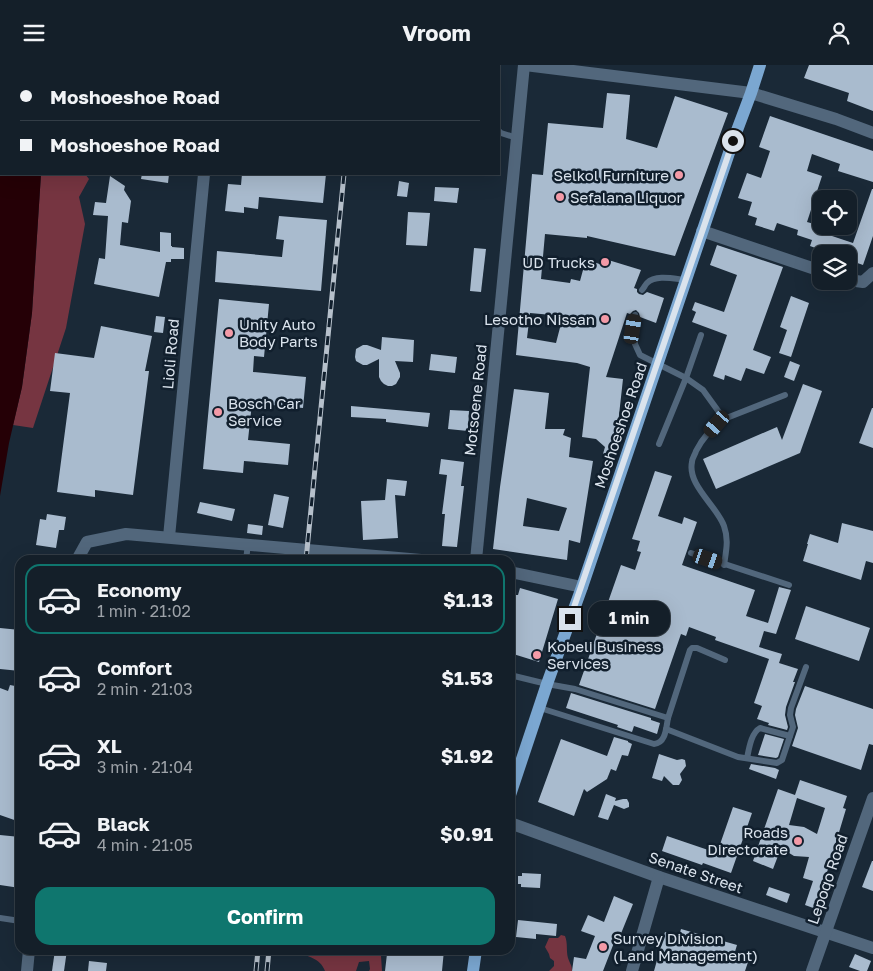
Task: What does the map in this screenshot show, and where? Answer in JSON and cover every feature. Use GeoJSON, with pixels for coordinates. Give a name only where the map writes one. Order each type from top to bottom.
{"type":"FeatureCollection","features":[{"type":"Feature","properties":{"kind":"main road","name":"Moshoeshoe Road"},"geometry":{"type":"LineString","coordinates":[[515,780],[760,65]]}},
{"type":"Feature","properties":{"kind":"main road"},"geometry":{"type":"LineString","coordinates":[[473,971],[475,955]]}},
{"type":"Feature","properties":{"kind":"street"},"geometry":{"type":"LineString","coordinates":[[525,65],[751,93],[836,119],[873,133]]}},
{"type":"Feature","properties":{"kind":"street","name":"Motsoene Road"},"geometry":{"type":"LineString","coordinates":[[476,555],[525,65]]}},
{"type":"Feature","properties":{"kind":"street","name":"Lioli Road"},"geometry":{"type":"LineString","coordinates":[[169,537],[204,175]]}},
{"type":"Feature","properties":{"kind":"street"},"geometry":{"type":"LineString","coordinates":[[702,231],[812,268]]}},
{"type":"Feature","properties":{"kind":"street"},"geometry":{"type":"LineString","coordinates":[[80,555],[87,542],[126,534],[367,555]]}},
{"type":"Feature","properties":{"kind":"street"},"geometry":{"type":"LineString","coordinates":[[515,573],[582,587]]}},
{"type":"Feature","properties":{"kind":"street","name":"Lepoqo Road"},"geometry":{"type":"LineString","coordinates":[[812,971],[873,798]]}},
{"type":"Feature","properties":{"kind":"street","name":"Senate Street"},"geometry":{"type":"LineString","coordinates":[[515,825],[659,877],[873,948]]}},
{"type":"Feature","properties":{"kind":"street"},"geometry":{"type":"LineString","coordinates":[[632,971],[659,877]]}},
{"type":"Feature","properties":{"kind":"street"},"geometry":{"type":"LineString","coordinates":[[27,971],[29,955]]}},
{"type":"Feature","properties":{"kind":"lane"},"geometry":{"type":"LineString","coordinates":[[500,133],[517,138]]}},
{"type":"Feature","properties":{"kind":"lane"},"geometry":{"type":"LineString","coordinates":[[642,291],[648,282],[658,279],[686,280]]}},
{"type":"Feature","properties":{"kind":"lane"},"geometry":{"type":"LineString","coordinates":[[635,315],[633,329],[635,344],[640,355],[686,378],[703,390],[724,419]]}},
{"type":"Feature","properties":{"kind":"lane"},"geometry":{"type":"LineString","coordinates":[[659,444],[701,335]]}},
{"type":"Feature","properties":{"kind":"lane"},"geometry":{"type":"LineString","coordinates":[[724,565],[728,542],[724,525],[691,472],[692,461],[700,443],[724,419],[785,395]]}},
{"type":"Feature","properties":{"kind":"lane"},"geometry":{"type":"LineString","coordinates":[[247,555],[248,544]]}},
{"type":"Feature","properties":{"kind":"lane"},"geometry":{"type":"LineString","coordinates":[[691,553],[789,585]]}},
{"type":"Feature","properties":{"kind":"lane"},"geometry":{"type":"LineString","coordinates":[[540,707],[654,744],[658,743],[662,741],[690,649],[697,648],[725,660]]}},
{"type":"Feature","properties":{"kind":"lane"},"geometry":{"type":"LineString","coordinates":[[666,729],[738,757],[777,763],[782,760],[790,736],[792,727],[791,708],[806,667]]}},
{"type":"Feature","properties":{"kind":"lane"},"geometry":{"type":"LineString","coordinates":[[515,676],[574,689],[668,718]]}},
{"type":"Feature","properties":{"kind":"lane"},"geometry":{"type":"LineString","coordinates":[[747,758],[756,730],[766,728],[790,736]]}},
{"type":"Feature","properties":{"kind":"lane"},"geometry":{"type":"LineString","coordinates":[[0,918],[15,920]]}},
{"type":"Feature","properties":{"kind":"shaded area"},"geometry":{"type":"Polygon","coordinates":[[[0,175],[41,175],[32,313],[22,387],[9,443],[0,496],[0,175]]]}},
{"type":"Feature","properties":{"kind":"shaded area"},"geometry":{"type":"Polygon","coordinates":[[[41,175],[86,175],[89,179],[79,197],[85,224],[66,328],[33,428],[13,425],[22,387],[32,313],[41,175]]]}},
{"type":"Feature","properties":{"kind":"shaded area"},"geometry":{"type":"Polygon","coordinates":[[[561,935],[565,936],[566,939],[567,955],[572,971],[549,971],[554,966],[554,961],[550,958],[545,947],[549,938],[558,938],[561,935]]]}},
{"type":"Feature","properties":{"kind":"shaded area"},"geometry":{"type":"Polygon","coordinates":[[[306,955],[381,955],[382,971],[369,971],[369,961],[359,962],[356,971],[325,971],[317,960],[306,955]]]}},
{"type":"Feature","properties":{"kind":"building"},"geometry":{"type":"Polygon","coordinates":[[[809,65],[873,65],[873,111],[847,101],[849,93],[804,78],[809,65]]]}},
{"type":"Feature","properties":{"kind":"building"},"geometry":{"type":"Polygon","coordinates":[[[607,93],[630,95],[626,139],[657,148],[675,96],[728,113],[675,256],[587,236],[587,238],[545,234],[541,279],[570,283],[571,279],[580,281],[586,259],[602,265],[605,259],[641,270],[634,288],[637,289],[637,292],[643,295],[647,292],[664,298],[656,323],[640,317],[636,310],[630,314],[627,313],[606,377],[623,379],[618,424],[622,426],[612,456],[603,454],[605,447],[596,439],[582,437],[590,367],[577,363],[516,355],[532,174],[543,175],[548,123],[603,128],[607,93]],[[530,313],[527,338],[556,343],[563,316],[530,313]]]}},
{"type":"Feature","properties":{"kind":"building"},"geometry":{"type":"Polygon","coordinates":[[[770,116],[873,151],[873,182],[838,171],[840,164],[812,154],[807,171],[822,176],[817,190],[812,190],[812,207],[807,222],[812,223],[812,235],[829,235],[853,243],[873,189],[873,236],[863,265],[857,263],[857,245],[812,245],[812,247],[810,246],[812,240],[797,235],[798,230],[777,223],[774,231],[755,225],[757,218],[748,215],[752,202],[738,198],[747,173],[761,178],[770,151],[759,147],[770,116]]]}},
{"type":"Feature","properties":{"kind":"building"},"geometry":{"type":"Polygon","coordinates":[[[142,175],[169,175],[168,183],[141,179],[142,175]]]}},
{"type":"Feature","properties":{"kind":"building"},"geometry":{"type":"Polygon","coordinates":[[[242,175],[326,175],[323,203],[259,197],[258,209],[244,207],[244,213],[225,211],[228,184],[241,185],[242,175]]]}},
{"type":"Feature","properties":{"kind":"building"},"geometry":{"type":"Polygon","coordinates":[[[110,176],[125,186],[124,190],[131,201],[128,223],[122,222],[120,245],[160,252],[160,232],[171,233],[172,247],[184,248],[184,259],[171,259],[171,262],[166,262],[159,297],[94,284],[99,258],[105,259],[108,216],[93,215],[95,202],[106,203],[110,176]]]}},
{"type":"Feature","properties":{"kind":"building"},"geometry":{"type":"Polygon","coordinates":[[[399,181],[409,183],[407,197],[397,196],[399,181]]]}},
{"type":"Feature","properties":{"kind":"building"},"geometry":{"type":"Polygon","coordinates":[[[435,187],[459,188],[457,203],[434,201],[435,187]]]}},
{"type":"Feature","properties":{"kind":"building"},"geometry":{"type":"Polygon","coordinates":[[[408,212],[430,213],[427,246],[406,245],[408,212]]]}},
{"type":"Feature","properties":{"kind":"building"},"geometry":{"type":"Polygon","coordinates":[[[279,216],[327,220],[321,291],[215,282],[217,251],[282,257],[284,240],[276,239],[279,216]]]}},
{"type":"Feature","properties":{"kind":"building"},"geometry":{"type":"Polygon","coordinates":[[[717,245],[783,267],[753,350],[771,357],[764,374],[746,368],[741,381],[725,375],[724,380],[713,376],[727,335],[692,322],[696,312],[692,310],[695,302],[724,312],[737,275],[710,265],[717,245]]]}},
{"type":"Feature","properties":{"kind":"building"},"geometry":{"type":"Polygon","coordinates":[[[474,248],[486,249],[481,292],[470,291],[474,248]]]}},
{"type":"Feature","properties":{"kind":"building"},"geometry":{"type":"Polygon","coordinates":[[[791,296],[809,303],[791,357],[779,353],[787,330],[780,327],[791,296]]]}},
{"type":"Feature","properties":{"kind":"building"},"geometry":{"type":"Polygon","coordinates":[[[219,299],[269,304],[264,357],[254,356],[253,372],[306,377],[303,408],[252,403],[248,440],[290,444],[288,465],[244,461],[243,473],[203,469],[219,299]]]}},
{"type":"Feature","properties":{"kind":"building"},"geometry":{"type":"Polygon","coordinates":[[[156,316],[165,317],[163,333],[154,332],[156,316]]]}},
{"type":"Feature","properties":{"kind":"building"},"geometry":{"type":"Polygon","coordinates":[[[101,326],[152,336],[145,371],[149,371],[133,495],[95,490],[95,497],[57,492],[70,393],[50,391],[55,353],[94,358],[101,326]]]}},
{"type":"Feature","properties":{"kind":"building"},"geometry":{"type":"Polygon","coordinates":[[[382,337],[414,340],[413,362],[395,361],[400,377],[396,384],[392,386],[384,384],[379,377],[379,359],[363,365],[356,361],[355,357],[356,349],[363,345],[381,350],[382,337]]]}},
{"type":"Feature","properties":{"kind":"building"},"geometry":{"type":"Polygon","coordinates":[[[431,354],[457,357],[455,373],[429,370],[431,354]]]}},
{"type":"Feature","properties":{"kind":"building"},"geometry":{"type":"Polygon","coordinates":[[[790,361],[800,365],[794,381],[784,377],[790,361]]]}},
{"type":"Feature","properties":{"kind":"building"},"geometry":{"type":"Polygon","coordinates":[[[803,384],[822,391],[800,453],[716,489],[703,459],[777,427],[782,440],[803,384]]]}},
{"type":"Feature","properties":{"kind":"building"},"geometry":{"type":"Polygon","coordinates":[[[514,389],[549,393],[545,429],[565,429],[563,435],[571,438],[569,457],[593,461],[580,543],[569,540],[567,560],[493,549],[514,389]],[[527,498],[523,526],[559,531],[567,508],[527,498]]]}},
{"type":"Feature","properties":{"kind":"building"},"geometry":{"type":"Polygon","coordinates":[[[351,406],[430,413],[428,427],[386,422],[386,419],[351,417],[351,406]]]}},
{"type":"Feature","properties":{"kind":"building"},"geometry":{"type":"Polygon","coordinates":[[[873,408],[873,448],[859,443],[873,408]]]}},
{"type":"Feature","properties":{"kind":"building"},"geometry":{"type":"Polygon","coordinates":[[[450,410],[469,411],[468,431],[448,429],[450,410]]]}},
{"type":"Feature","properties":{"kind":"building"},"geometry":{"type":"Polygon","coordinates":[[[441,459],[464,462],[461,486],[464,486],[457,547],[442,546],[445,514],[442,514],[447,475],[439,474],[441,459]]]}},
{"type":"Feature","properties":{"kind":"building"},"geometry":{"type":"Polygon","coordinates":[[[655,471],[672,476],[658,516],[682,524],[684,517],[697,522],[682,565],[755,590],[746,616],[768,623],[779,587],[791,590],[776,634],[764,631],[759,647],[782,654],[779,663],[798,669],[786,707],[787,730],[768,725],[769,723],[757,719],[762,706],[754,703],[769,659],[715,640],[716,637],[689,627],[686,636],[681,634],[655,709],[579,685],[621,565],[635,570],[641,552],[637,551],[640,541],[632,539],[655,471]]]}},
{"type":"Feature","properties":{"kind":"building"},"geometry":{"type":"Polygon","coordinates":[[[387,479],[407,481],[405,496],[395,495],[398,538],[363,540],[361,501],[385,500],[387,479]]]}},
{"type":"Feature","properties":{"kind":"building"},"geometry":{"type":"Polygon","coordinates":[[[274,494],[289,497],[283,528],[268,525],[274,494]]]}},
{"type":"Feature","properties":{"kind":"building"},"geometry":{"type":"Polygon","coordinates":[[[200,502],[235,509],[232,521],[197,513],[200,502]]]}},
{"type":"Feature","properties":{"kind":"building"},"geometry":{"type":"Polygon","coordinates":[[[47,514],[66,517],[64,530],[59,530],[56,548],[36,545],[40,519],[46,520],[47,514]]]}},
{"type":"Feature","properties":{"kind":"building"},"geometry":{"type":"Polygon","coordinates":[[[842,523],[873,531],[873,563],[866,561],[861,580],[803,561],[810,534],[838,543],[842,523]]]}},
{"type":"Feature","properties":{"kind":"building"},"geometry":{"type":"Polygon","coordinates":[[[248,524],[263,526],[262,535],[247,533],[248,524]]]}},
{"type":"Feature","properties":{"kind":"building"},"geometry":{"type":"Polygon","coordinates":[[[520,588],[558,599],[539,662],[515,655],[515,595],[518,595],[520,588]]]}},
{"type":"Feature","properties":{"kind":"building"},"geometry":{"type":"Polygon","coordinates":[[[806,606],[870,628],[859,661],[795,639],[806,606]]]}},
{"type":"Feature","properties":{"kind":"building"},"geometry":{"type":"Polygon","coordinates":[[[0,628],[15,630],[15,670],[0,669],[0,628]]]}},
{"type":"Feature","properties":{"kind":"building"},"geometry":{"type":"Polygon","coordinates":[[[10,685],[15,686],[15,820],[0,815],[0,688],[8,691],[10,685]]]}},
{"type":"Feature","properties":{"kind":"building"},"geometry":{"type":"Polygon","coordinates":[[[805,686],[873,709],[873,745],[869,744],[861,770],[792,746],[798,728],[795,715],[796,709],[805,686]]]}},
{"type":"Feature","properties":{"kind":"building"},"geometry":{"type":"Polygon","coordinates":[[[571,693],[651,718],[651,720],[660,723],[657,734],[634,726],[632,732],[617,727],[618,725],[566,708],[571,693]]]}},
{"type":"Feature","properties":{"kind":"building"},"geometry":{"type":"Polygon","coordinates":[[[765,734],[784,739],[778,757],[758,755],[765,734]]]}},
{"type":"Feature","properties":{"kind":"building"},"geometry":{"type":"Polygon","coordinates":[[[614,737],[632,744],[628,756],[622,755],[616,771],[611,769],[607,779],[587,792],[584,789],[574,816],[538,802],[561,739],[607,756],[614,737]]]}},
{"type":"Feature","properties":{"kind":"building"},"geometry":{"type":"Polygon","coordinates":[[[659,754],[677,760],[685,760],[686,766],[680,774],[682,780],[679,785],[673,785],[664,776],[662,781],[652,778],[659,754]]]}},
{"type":"Feature","properties":{"kind":"building"},"geometry":{"type":"Polygon","coordinates":[[[751,764],[779,770],[776,779],[749,769],[751,764]]]}},
{"type":"Feature","properties":{"kind":"building","name":"Roads Directorate"},"geometry":{"type":"Polygon","coordinates":[[[800,780],[847,796],[843,808],[846,809],[816,909],[805,905],[813,881],[803,878],[809,857],[794,856],[781,848],[773,869],[753,861],[778,789],[795,795],[800,780]],[[797,798],[789,825],[804,827],[817,834],[825,808],[797,798]]]}},
{"type":"Feature","properties":{"kind":"building"},"geometry":{"type":"Polygon","coordinates":[[[606,794],[616,798],[615,801],[627,799],[629,807],[624,809],[614,805],[608,820],[598,817],[606,794]]]}},
{"type":"Feature","properties":{"kind":"building"},"geometry":{"type":"Polygon","coordinates":[[[733,807],[752,813],[731,873],[662,851],[667,836],[717,853],[733,807]]]}},
{"type":"Feature","properties":{"kind":"building"},"geometry":{"type":"Polygon","coordinates":[[[0,835],[15,836],[15,887],[0,885],[0,835]]]}},
{"type":"Feature","properties":{"kind":"building"},"geometry":{"type":"Polygon","coordinates":[[[873,861],[873,891],[862,887],[873,861]]]}},
{"type":"Feature","properties":{"kind":"building"},"geometry":{"type":"Polygon","coordinates":[[[522,873],[541,874],[540,888],[521,887],[521,884],[518,884],[518,876],[522,876],[522,873]]]}},
{"type":"Feature","properties":{"kind":"building"},"geometry":{"type":"Polygon","coordinates":[[[769,887],[790,894],[787,903],[766,895],[769,887]]]}},
{"type":"Feature","properties":{"kind":"building"},"geometry":{"type":"Polygon","coordinates":[[[614,896],[633,904],[620,936],[617,935],[603,971],[572,971],[574,957],[586,959],[595,936],[581,931],[588,915],[604,922],[614,896]]]}},
{"type":"Feature","properties":{"kind":"building"},"geometry":{"type":"Polygon","coordinates":[[[518,920],[557,924],[556,936],[536,934],[536,939],[516,937],[518,920]]]}},
{"type":"Feature","properties":{"kind":"building"},"geometry":{"type":"Polygon","coordinates":[[[681,929],[737,945],[734,955],[749,959],[745,971],[654,971],[665,932],[679,936],[681,929]]]}},
{"type":"Feature","properties":{"kind":"building"},"geometry":{"type":"Polygon","coordinates":[[[855,954],[871,961],[867,971],[860,971],[849,967],[855,954]]]}},
{"type":"Feature","properties":{"kind":"building"},"geometry":{"type":"Polygon","coordinates":[[[54,955],[66,955],[64,971],[52,971],[54,955]]]}},
{"type":"Feature","properties":{"kind":"building"},"geometry":{"type":"Polygon","coordinates":[[[387,955],[444,955],[442,971],[385,971],[387,955]]]}},
{"type":"Feature","properties":{"kind":"building"},"geometry":{"type":"Polygon","coordinates":[[[89,961],[107,963],[106,971],[88,971],[89,961]]]}},
{"type":"Feature","properties":{"kind":"railway"},"geometry":{"type":"LineString","coordinates":[[306,555],[344,175]]}},
{"type":"Feature","properties":{"kind":"railway"},"geometry":{"type":"LineString","coordinates":[[256,971],[258,955]]}},
{"type":"Feature","properties":{"kind":"railway"},"geometry":{"type":"LineString","coordinates":[[267,971],[269,955]]}},
{"type":"Feature","properties":{"kind":"place","name":"Selkol Furniture"},"geometry":{"type":"Point","coordinates":[679,175]}},
{"type":"Feature","properties":{"kind":"place","name":"Sefalana Liquor"},"geometry":{"type":"Point","coordinates":[560,197]}},
{"type":"Feature","properties":{"kind":"place","name":"UD Trucks"},"geometry":{"type":"Point","coordinates":[605,262]}},
{"type":"Feature","properties":{"kind":"place","name":"Lesotho Nissan"},"geometry":{"type":"Point","coordinates":[605,319]}},
{"type":"Feature","properties":{"kind":"place","name":"Unity Auto Body Parts"},"geometry":{"type":"Point","coordinates":[229,333]}},
{"type":"Feature","properties":{"kind":"place","name":"Bosch Car Service"},"geometry":{"type":"Point","coordinates":[218,412]}},
{"type":"Feature","properties":{"kind":"place","name":"Kobeli Business Services"},"geometry":{"type":"Point","coordinates":[537,655]}},
{"type":"Feature","properties":{"kind":"place","name":"Roads Directorate"},"geometry":{"type":"Point","coordinates":[798,841]}},
{"type":"Feature","properties":{"kind":"place","name":"Survey Division (Land Management)"},"geometry":{"type":"Point","coordinates":[603,947]}},
{"type":"Feature","properties":{"kind":"route"},"geometry":{"type":"LineString","coordinates":[[570,619],[733,141]]}}]}
